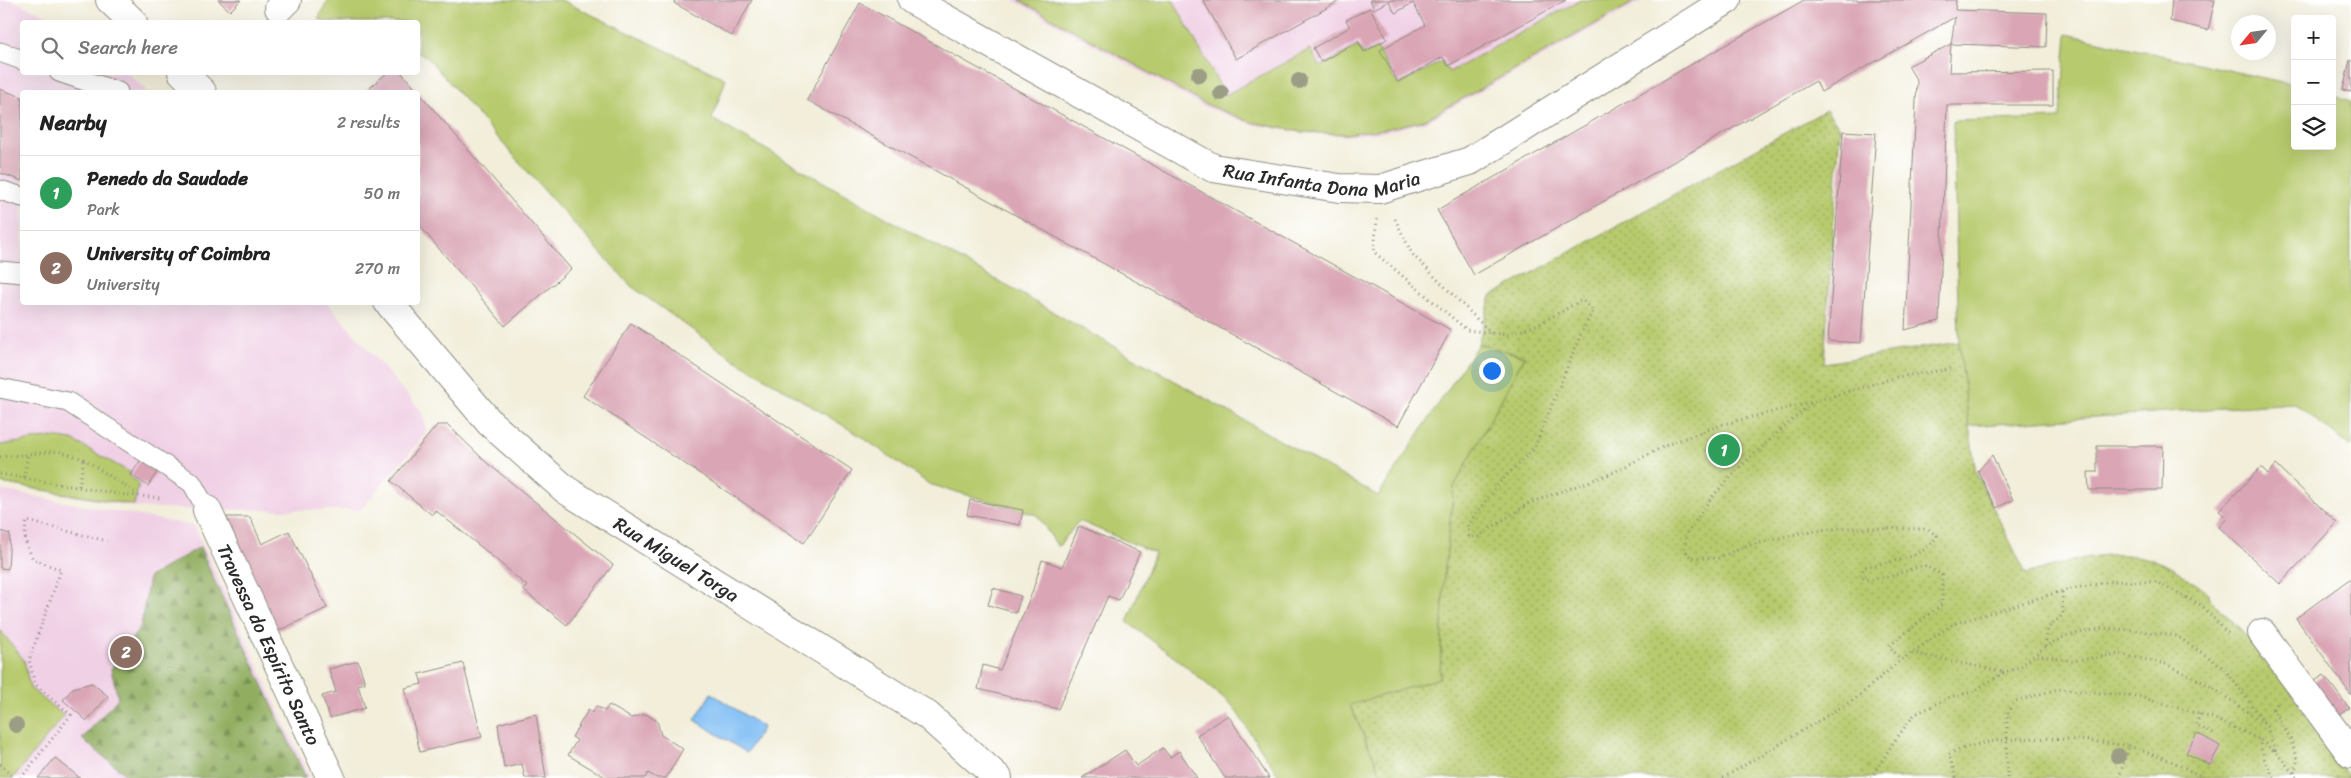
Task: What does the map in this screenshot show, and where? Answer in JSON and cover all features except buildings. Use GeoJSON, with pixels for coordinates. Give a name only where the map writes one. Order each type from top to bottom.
{"type":"FeatureCollection","features":[{"type":"Feature","properties":{"kind":"street"},"geometry":{"type":"LineString","coordinates":[[110,0],[130,20]]}},
{"type":"Feature","properties":{"kind":"street","name":"Rua Infanta Dona Maria"},"geometry":{"type":"LineString","coordinates":[[912,0],[1213,168],[1339,188],[1380,189],[1470,161],[1727,0]]}},
{"type":"Feature","properties":{"kind":"street"},"geometry":{"type":"LineString","coordinates":[[185,75],[200,90]]}},
{"type":"Feature","properties":{"kind":"street","name":"Rua Miguel Torga"},"geometry":{"type":"LineString","coordinates":[[391,305],[490,423],[566,490],[927,714],[998,778]]}},
{"type":"Feature","properties":{"kind":"street","name":"Travessa do Espírito Santo"},"geometry":{"type":"LineString","coordinates":[[207,510],[331,778]]}},
{"type":"Feature","properties":{"kind":"street"},"geometry":{"type":"LineString","coordinates":[[2262,633],[2351,754]]}},
{"type":"Feature","properties":{"kind":"lane"},"geometry":{"type":"LineString","coordinates":[[0,52],[20,59]]}},
{"type":"Feature","properties":{"kind":"lane"},"geometry":{"type":"LineString","coordinates":[[68,75],[112,90]]}},
{"type":"Feature","properties":{"kind":"lane"},"geometry":{"type":"LineString","coordinates":[[0,190],[20,196]]}},
{"type":"Feature","properties":{"kind":"lane"},"geometry":{"type":"LineString","coordinates":[[0,271],[20,273]]}},
{"type":"Feature","properties":{"kind":"lane"},"geometry":{"type":"LineString","coordinates":[[0,388],[68,402],[192,483],[207,510]]}},
{"type":"Feature","properties":{"kind":"path"},"geometry":{"type":"LineString","coordinates":[[1380,189],[1412,254],[1492,334]]}},
{"type":"Feature","properties":{"kind":"path"},"geometry":{"type":"LineString","coordinates":[[1380,189],[1374,252],[1467,330],[1509,335],[1539,324],[1582,300],[1593,311],[1580,336],[1534,449],[1501,481],[1468,524],[1469,536],[1478,537],[1529,503],[1610,474],[1669,444],[1724,424],[1812,402],[1897,377],[1951,369]]}},
{"type":"Feature","properties":{"kind":"path"},"geometry":{"type":"LineString","coordinates":[[1812,402],[1745,462],[1711,498],[1687,533],[1684,549],[1691,558],[1718,558],[1743,547],[1800,533],[1840,528],[1928,529],[1937,536],[1932,545],[1920,554],[1865,567],[1860,576],[1866,580],[1889,577],[1924,565],[1942,575],[1942,604],[1889,646],[1900,660]]}},
{"type":"Feature","properties":{"kind":"path"},"geometry":{"type":"LineString","coordinates":[[0,457],[59,451],[84,459],[111,475],[137,494]]}},
{"type":"Feature","properties":{"kind":"path"},"geometry":{"type":"LineString","coordinates":[[24,477],[28,454]]}},
{"type":"Feature","properties":{"kind":"path"},"geometry":{"type":"LineString","coordinates":[[79,486],[84,459]]}},
{"type":"Feature","properties":{"kind":"path"},"geometry":{"type":"LineString","coordinates":[[0,474],[118,494],[137,494],[159,498]]}},
{"type":"Feature","properties":{"kind":"path"},"geometry":{"type":"LineString","coordinates":[[20,778],[71,715],[35,684],[29,660],[61,570],[33,559],[26,546],[24,531],[26,521],[107,541]]}},
{"type":"Feature","properties":{"kind":"path"},"geometry":{"type":"LineString","coordinates":[[1722,778],[1855,698],[1900,660],[1953,624],[2062,591],[2112,581],[2156,582],[2201,605],[2234,641]]}},
{"type":"Feature","properties":{"kind":"path"},"geometry":{"type":"LineString","coordinates":[[2044,647],[2048,628],[2063,615],[2062,591]]}},
{"type":"Feature","properties":{"kind":"path"},"geometry":{"type":"LineString","coordinates":[[1871,778],[1893,743],[1914,715],[1950,697],[1972,692],[2004,672],[2020,667],[2037,655],[2044,647],[2066,636],[2103,628],[2177,636],[2224,668],[2266,726],[2276,752]]}},
{"type":"Feature","properties":{"kind":"path"},"geometry":{"type":"LineString","coordinates":[[1911,653],[2004,672]]}},
{"type":"Feature","properties":{"kind":"path"},"geometry":{"type":"LineString","coordinates":[[2037,655],[2072,662],[2118,654],[2166,664],[2210,686],[2266,726]]}},
{"type":"Feature","properties":{"kind":"path"},"geometry":{"type":"LineString","coordinates":[[2007,778],[2007,714],[2016,702],[2058,689],[2137,696],[2200,714],[2259,740],[2276,752],[2297,778]]}},
{"type":"Feature","properties":{"kind":"path"},"geometry":{"type":"LineString","coordinates":[[2277,700],[2273,709],[2289,736],[2298,759],[2294,773]]}},
{"type":"Feature","properties":{"kind":"path"},"geometry":{"type":"LineString","coordinates":[[2200,714],[2196,725],[2213,734]]}},
{"type":"Feature","properties":{"kind":"path"},"geometry":{"type":"LineString","coordinates":[[1956,778],[1949,754],[1985,742],[2008,740],[2086,740],[2128,746],[2171,761],[2204,778]]}},
{"type":"Feature","properties":{"kind":"path"},"geometry":{"type":"LineString","coordinates":[[2259,740],[2264,761],[2274,778]]}},
{"type":"Feature","properties":{"kind":"path"},"geometry":{"type":"LineString","coordinates":[[2119,778],[2128,746]]}},
{"type":"Feature","properties":{"kind":"path"},"geometry":{"type":"LineString","coordinates":[[0,764],[14,778]]}},
{"type":"Feature","properties":{"kind":"shaded area"},"geometry":{"type":"Polygon","coordinates":[[[0,0],[11,0],[57,20],[20,20],[20,75],[130,75],[145,90],[20,90],[20,305],[329,305],[424,414],[426,434],[360,510],[207,510],[134,507],[0,483],[0,0]]]}},
{"type":"Feature","properties":{"kind":"shaded area"},"geometry":{"type":"Polygon","coordinates":[[[1013,0],[1644,0],[1426,122],[1385,132],[1345,136],[1301,133],[1250,124],[1202,106],[1013,0]]]}},
{"type":"Feature","properties":{"kind":"shaded area"},"geometry":{"type":"Polygon","coordinates":[[[0,490],[194,526],[310,778],[0,778],[0,490]]]}},
{"type":"Feature","properties":{"kind":"green space"},"geometry":{"type":"Polygon","coordinates":[[[328,0],[561,0],[726,79],[712,119],[1378,496],[1478,344],[1525,356],[1454,487],[1444,577],[1440,678],[1350,706],[1383,778],[1280,778],[1232,705],[1178,660],[1127,622],[1155,553],[1079,521],[1058,547],[1037,515],[929,484],[862,437],[729,356],[631,286],[426,56],[420,54],[420,20],[318,19],[328,0]]]}},
{"type":"Feature","properties":{"kind":"green space"},"geometry":{"type":"Polygon","coordinates":[[[1019,0],[1173,0],[1225,95],[1310,49],[1320,67],[1358,46],[1364,55],[1377,48],[1398,85],[1442,61],[1449,72],[1580,0],[1638,0],[1425,120],[1385,129],[1346,134],[1301,132],[1250,122],[1203,103],[1019,0]]]}},
{"type":"Feature","properties":{"kind":"green space"},"geometry":{"type":"Polygon","coordinates":[[[2067,34],[2291,84],[2291,150],[2336,150],[2336,95],[2351,101],[2351,447],[2294,403],[1969,426],[1959,342],[1953,121],[2060,118],[2067,34]]]}},
{"type":"Feature","properties":{"kind":"green space"},"geometry":{"type":"Polygon","coordinates":[[[1826,110],[1840,128],[1824,363],[1959,342],[1976,473],[2026,574],[2075,560],[2107,555],[2140,557],[2157,561],[2178,571],[2209,593],[2210,599],[2263,653],[2350,778],[1383,778],[1350,705],[1440,678],[1444,577],[1454,487],[1525,356],[1478,344],[1491,296],[1826,110]]]}},
{"type":"Feature","properties":{"kind":"green space"},"geometry":{"type":"Polygon","coordinates":[[[53,437],[72,440],[131,473],[129,476],[139,483],[134,505],[0,483],[0,445],[53,437]]]}},
{"type":"Feature","properties":{"kind":"green space"},"geometry":{"type":"Polygon","coordinates":[[[200,547],[306,778],[130,778],[82,739],[118,698],[111,669],[141,626],[149,577],[200,547]]]}},
{"type":"Feature","properties":{"kind":"green space"},"geometry":{"type":"Polygon","coordinates":[[[0,630],[24,660],[30,688],[64,716],[13,778],[0,778],[0,630]]]}},
{"type":"Feature","properties":{"kind":"water"},"geometry":{"type":"Polygon","coordinates":[[[711,693],[763,727],[747,753],[695,720],[711,693]]]}},
{"type":"Feature","properties":{"kind":"place","name":"Penedo da Saudade"},"geometry":{"type":"Point","coordinates":[1724,450]}},
{"type":"Feature","properties":{"kind":"place","name":"University of Coimbra"},"geometry":{"type":"Point","coordinates":[126,652]}}]}
